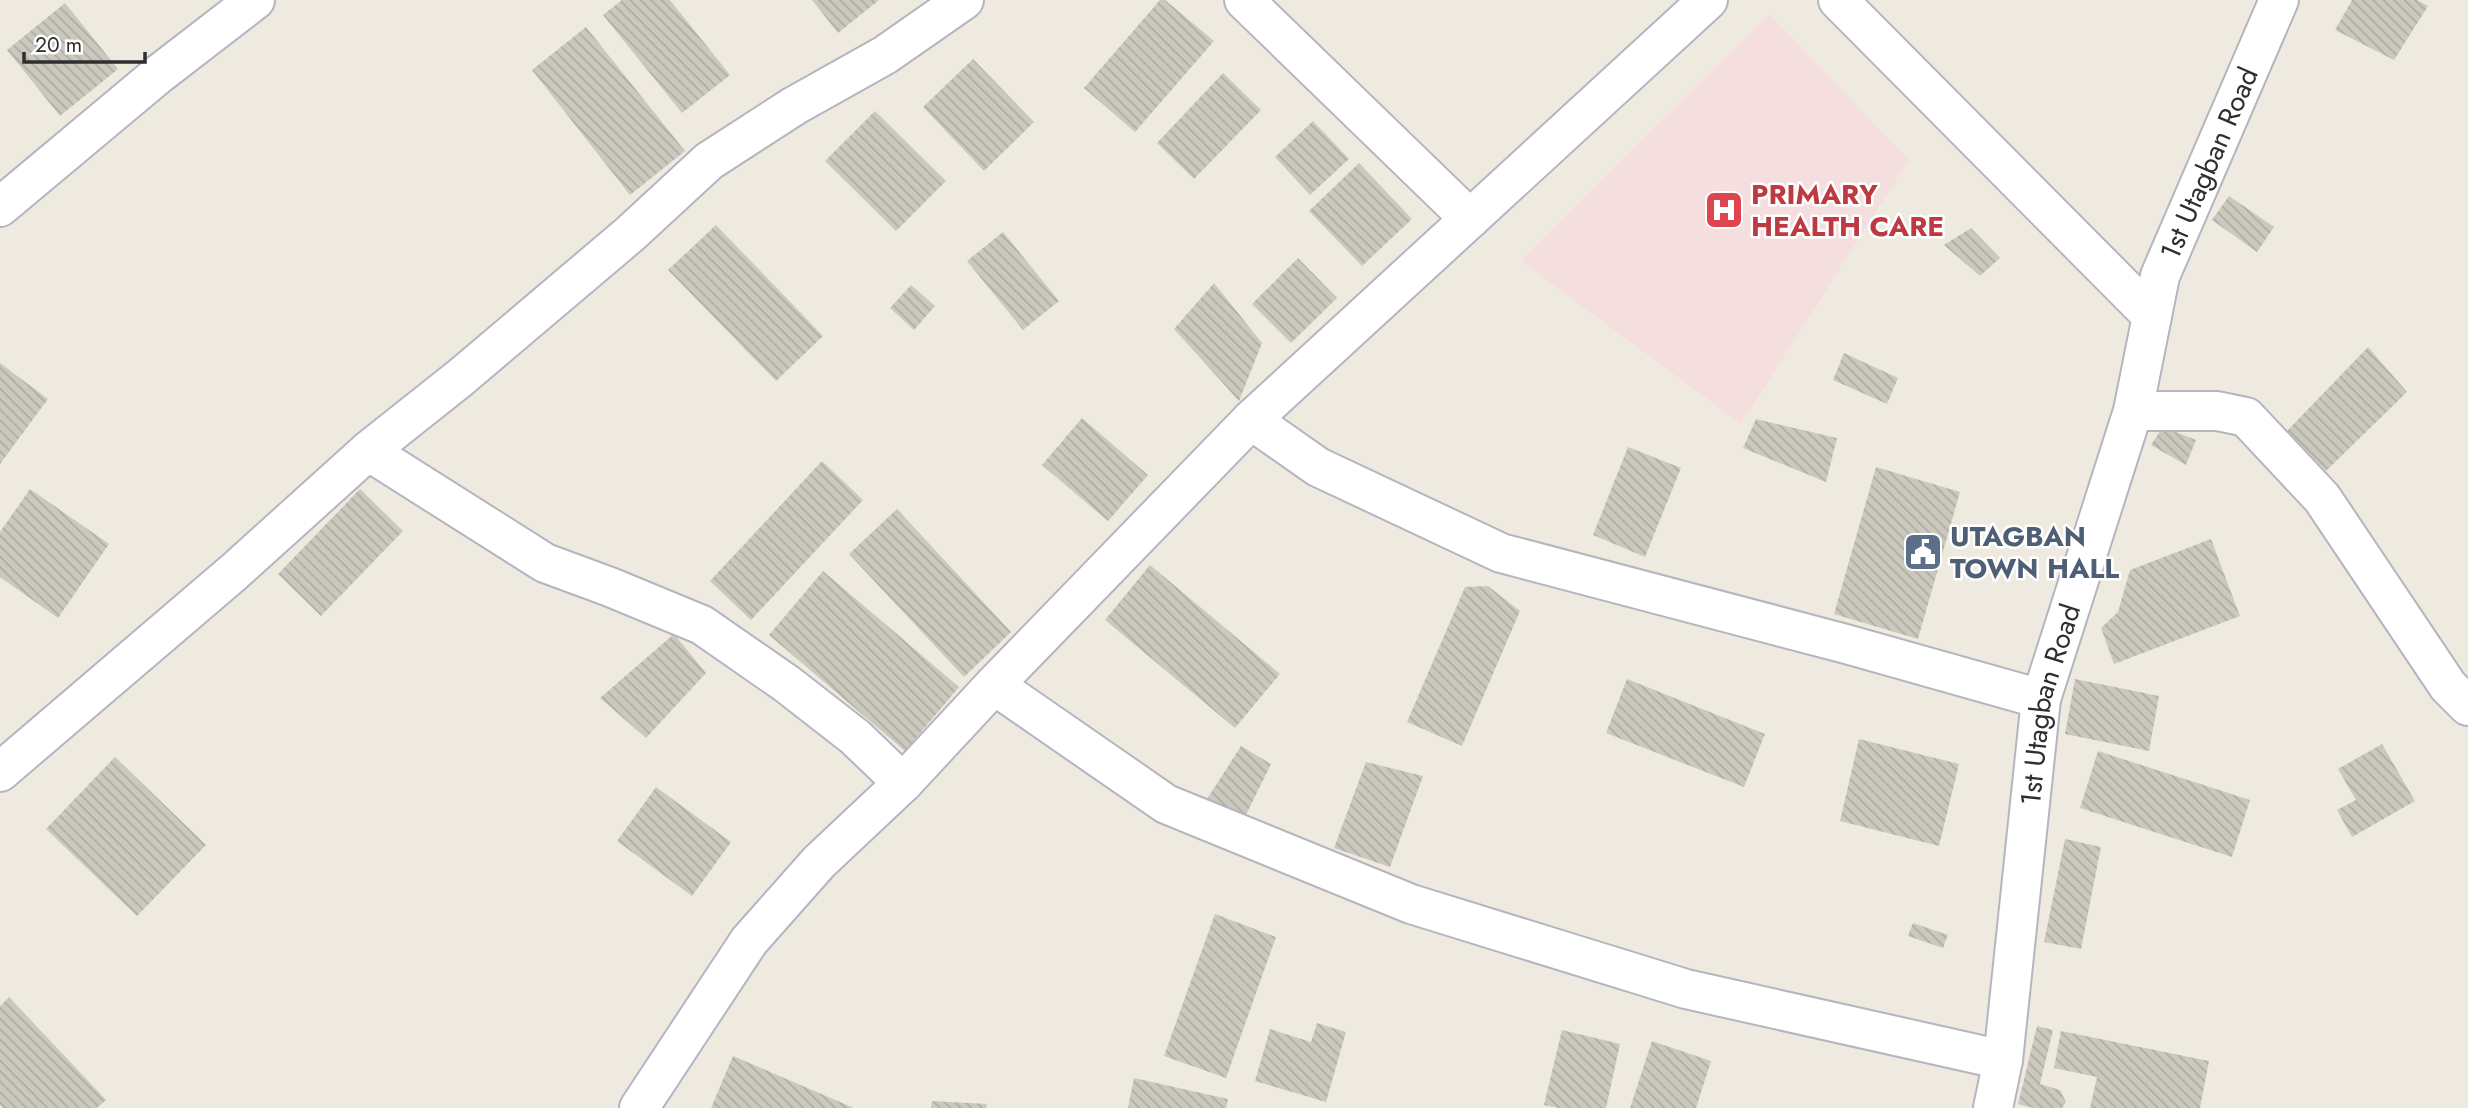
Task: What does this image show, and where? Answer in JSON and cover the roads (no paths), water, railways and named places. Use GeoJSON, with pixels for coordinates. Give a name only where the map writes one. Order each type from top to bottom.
{"type":"FeatureCollection","features":[{"type":"Feature","properties":{"kind":"street"},"geometry":{"type":"LineString","coordinates":[[0,207],[159,74],[255,0]]}},
{"type":"Feature","properties":{"kind":"street"},"geometry":{"type":"LineString","coordinates":[[0,772],[234,572],[368,451],[460,378],[629,234],[709,161],[794,106],[885,55],[964,0]]}},
{"type":"Feature","properties":{"kind":"street"},"geometry":{"type":"LineString","coordinates":[[1244,0],[1470,219]]}},
{"type":"Feature","properties":{"kind":"street"},"geometry":{"type":"LineString","coordinates":[[639,1108],[749,941],[819,862],[903,783],[994,685],[1251,420],[1708,0]]}},
{"type":"Feature","properties":{"kind":"street"},"geometry":{"type":"LineString","coordinates":[[1838,0],[2152,316]]}},
{"type":"Feature","properties":{"kind":"street","name":"1st Utagban Road"},"geometry":{"type":"LineString","coordinates":[[1993,1108],[2003,1060],[2041,699],[2133,411],[2160,276],[2279,0]]}},
{"type":"Feature","properties":{"kind":"street"},"geometry":{"type":"LineString","coordinates":[[2133,411],[2217,411],[2246,417],[2322,498],[2448,686],[2468,706]]}},
{"type":"Feature","properties":{"kind":"street"},"geometry":{"type":"LineString","coordinates":[[1251,420],[1318,467],[1501,552],[2041,699]]}},
{"type":"Feature","properties":{"kind":"street"},"geometry":{"type":"LineString","coordinates":[[368,451],[545,563],[702,625],[797,691],[855,737],[903,783]]}},
{"type":"Feature","properties":{"kind":"street"},"geometry":{"type":"LineString","coordinates":[[994,685],[1166,804],[1411,904],[1686,989],[2003,1060]]}},
{"type":"Feature","properties":{"kind":"place","name":"PRIMARY HEALTH CARE"},"geometry":{"type":"Point","coordinates":[1724,210]}},
{"type":"Feature","properties":{"kind":"place","name":"UTAGBAN TOWN HALL"},"geometry":{"type":"Point","coordinates":[1923,552]}}]}
